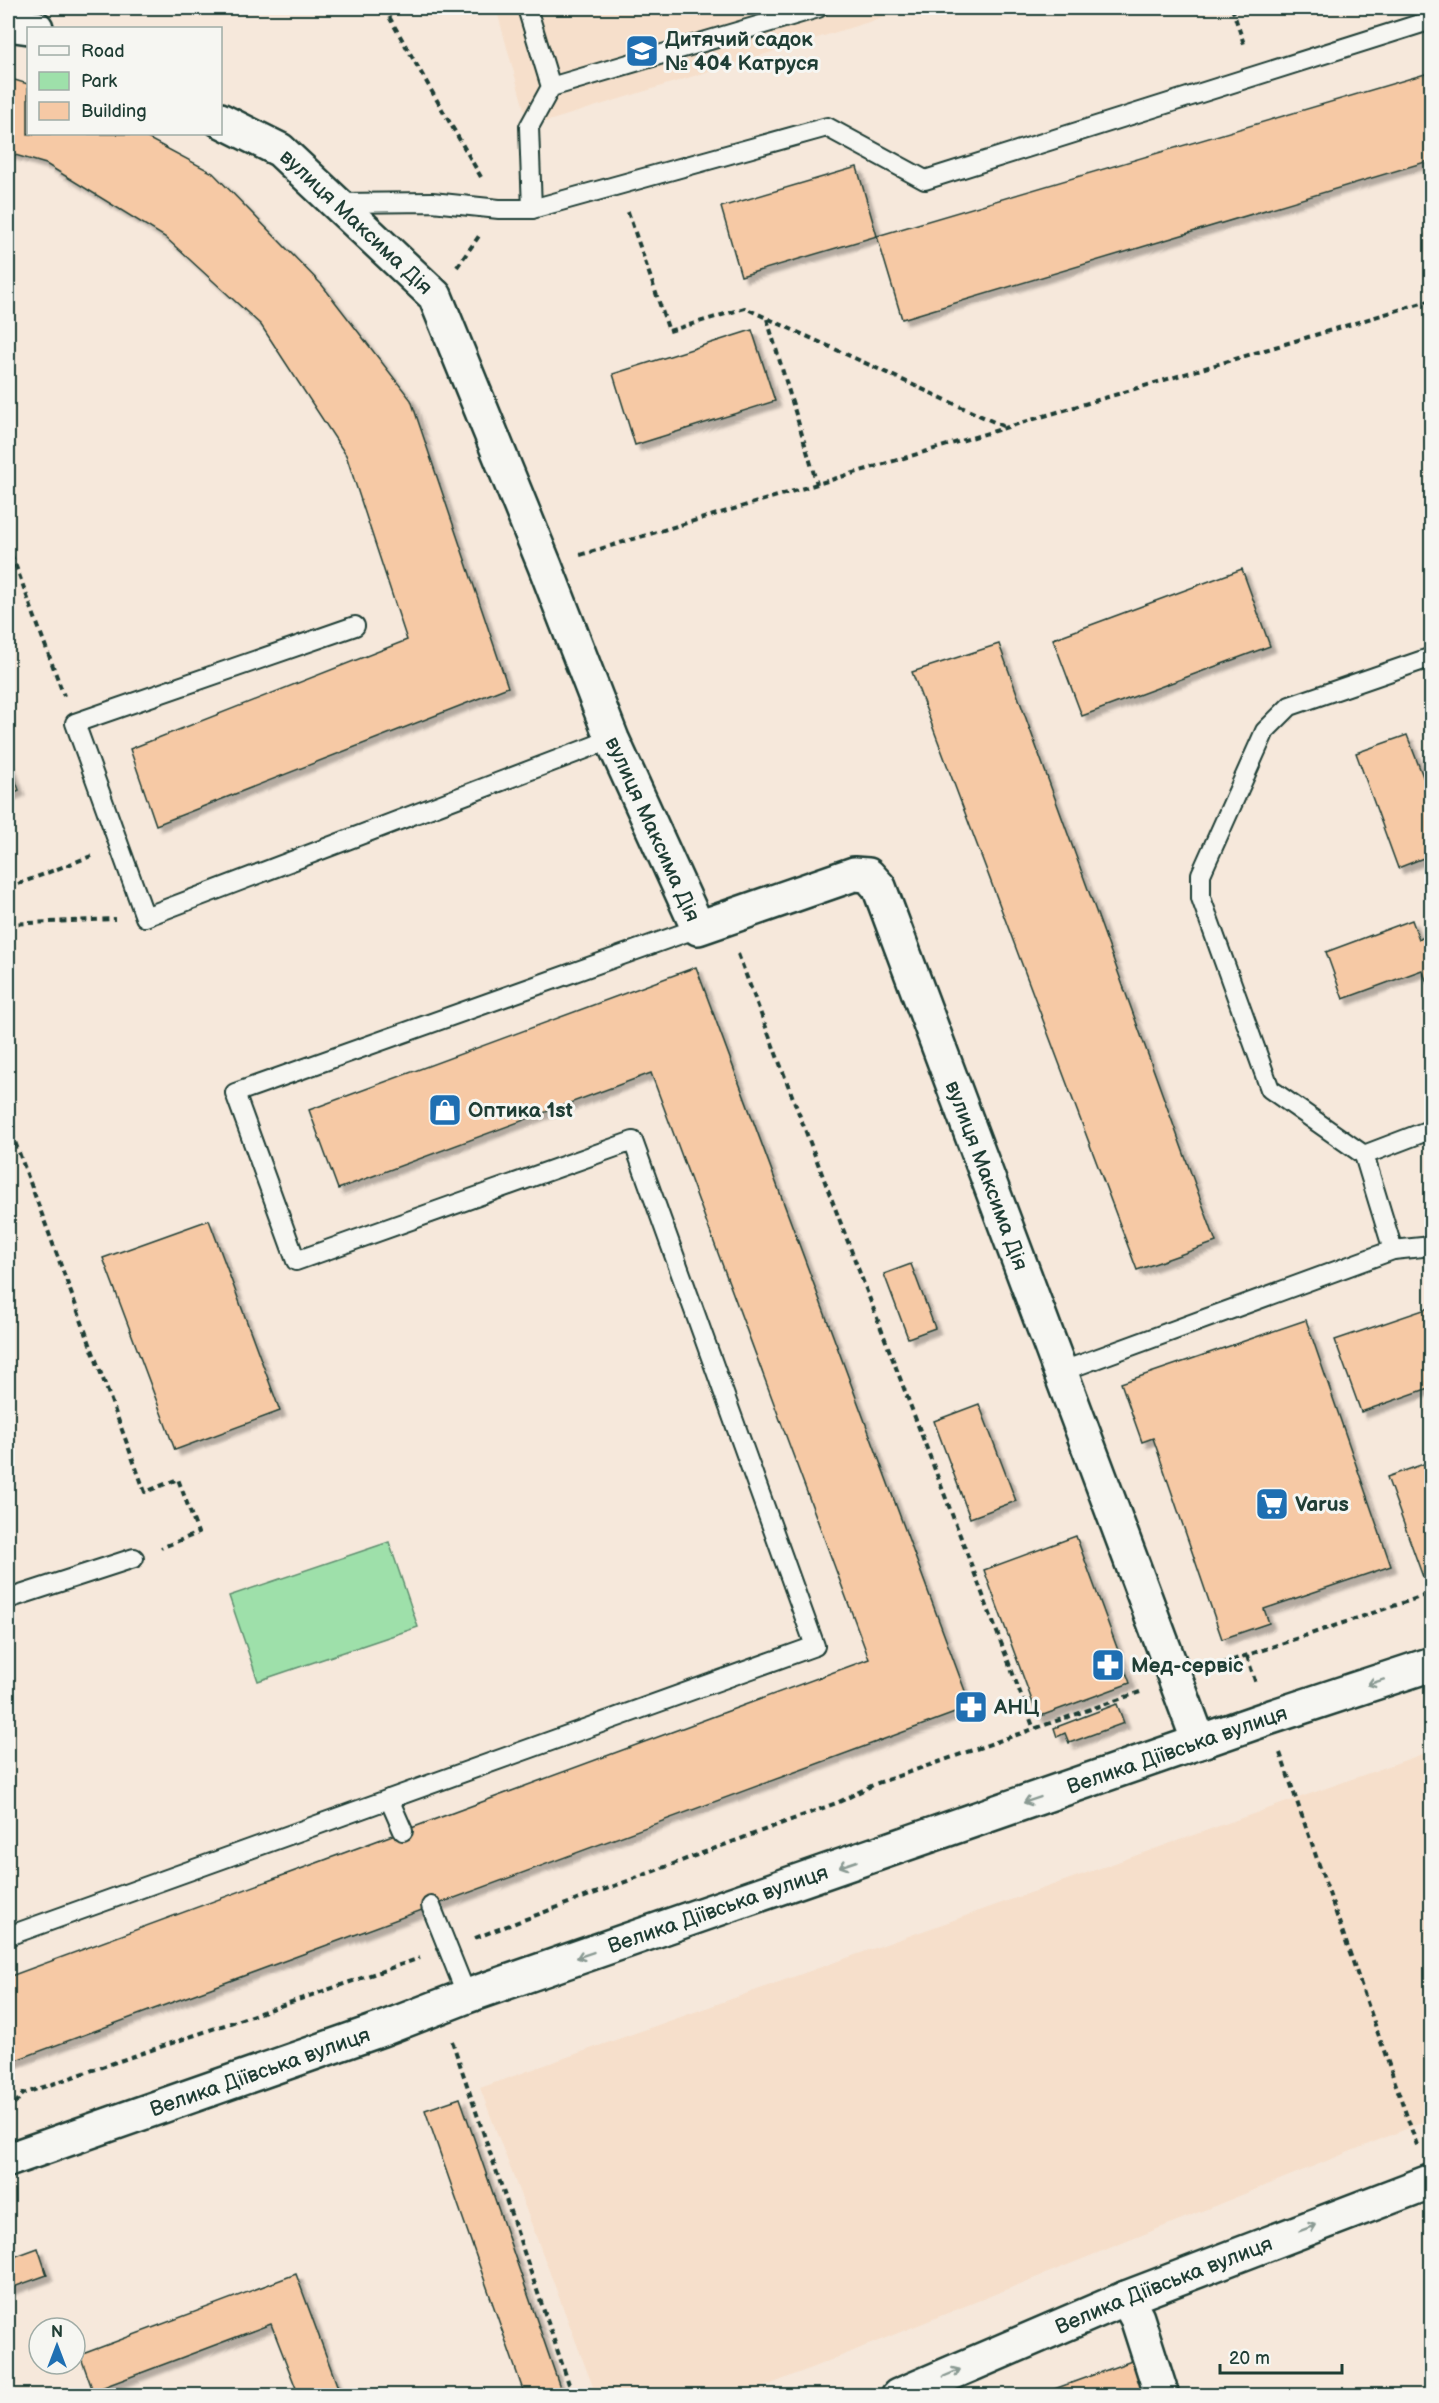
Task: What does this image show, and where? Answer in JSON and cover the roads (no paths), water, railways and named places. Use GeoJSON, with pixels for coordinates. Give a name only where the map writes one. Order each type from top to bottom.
{"type":"FeatureCollection","features":[{"type":"Feature","properties":{"kind":"street"},"geometry":{"type":"LineString","coordinates":[[8,24],[29,27]]}},
{"type":"Feature","properties":{"kind":"street","name":"вулиця Максима Дія"},"geometry":{"type":"LineString","coordinates":[[222,121],[280,150],[435,296],[545,566],[612,739],[711,923],[854,874],[868,875],[879,886],[1199,1742]]}},
{"type":"Feature","properties":{"kind":"street","name":"Велика Діївська вулиця"},"geometry":{"type":"LineString","coordinates":[[8,2160],[382,2029],[453,2001],[1268,1718],[1431,1664]]}},
{"type":"Feature","properties":{"kind":"street","name":"Велика Діївська вулиця"},"geometry":{"type":"LineString","coordinates":[[898,2396],[1126,2298],[1430,2181]]}},
{"type":"Feature","properties":{"kind":"street"},"geometry":{"type":"LineString","coordinates":[[1126,2298],[1137,2318],[1162,2396]]}},
{"type":"Feature","properties":{"kind":"lane"},"geometry":{"type":"LineString","coordinates":[[527,8],[551,87]]}},
{"type":"Feature","properties":{"kind":"lane"},"geometry":{"type":"LineString","coordinates":[[532,209],[529,127],[551,87],[818,8]]}},
{"type":"Feature","properties":{"kind":"lane"},"geometry":{"type":"LineString","coordinates":[[338,203],[432,202],[499,209],[532,209],[827,127],[925,180],[1431,20]]}},
{"type":"Feature","properties":{"kind":"lane"},"geometry":{"type":"LineString","coordinates":[[355,626],[75,723],[145,917],[612,739]]}},
{"type":"Feature","properties":{"kind":"lane"},"geometry":{"type":"LineString","coordinates":[[1393,1250],[1364,1155],[1270,1089],[1202,898],[1202,874],[1264,731],[1290,706],[1431,657]]}},
{"type":"Feature","properties":{"kind":"lane"},"geometry":{"type":"LineString","coordinates":[[8,1935],[815,1646],[633,1141],[296,1261],[235,1093],[711,923]]}},
{"type":"Feature","properties":{"kind":"lane"},"geometry":{"type":"LineString","coordinates":[[1364,1155],[1431,1129]]}},
{"type":"Feature","properties":{"kind":"lane"},"geometry":{"type":"LineString","coordinates":[[1060,1372],[1393,1250],[1431,1246]]}},
{"type":"Feature","properties":{"kind":"lane"},"geometry":{"type":"LineString","coordinates":[[8,1599],[134,1558]]}},
{"type":"Feature","properties":{"kind":"lane"},"geometry":{"type":"LineString","coordinates":[[389,1799],[403,1832]]}},
{"type":"Feature","properties":{"kind":"lane"},"geometry":{"type":"LineString","coordinates":[[431,1906],[447,1948],[453,2001]]}},
{"type":"Feature","properties":{"kind":"place","name":"Дитячий садок № 404 Катруся"},"geometry":{"type":"Point","coordinates":[642,51]}},
{"type":"Feature","properties":{"kind":"place","name":"Оптика 1st"},"geometry":{"type":"Point","coordinates":[445,1110]}},
{"type":"Feature","properties":{"kind":"place","name":"Varus"},"geometry":{"type":"Point","coordinates":[1272,1504]}},
{"type":"Feature","properties":{"kind":"place","name":"Мед-сервіс"},"geometry":{"type":"Point","coordinates":[1108,1665]}},
{"type":"Feature","properties":{"kind":"place","name":"АНЦ"},"geometry":{"type":"Point","coordinates":[971,1707]}}]}
